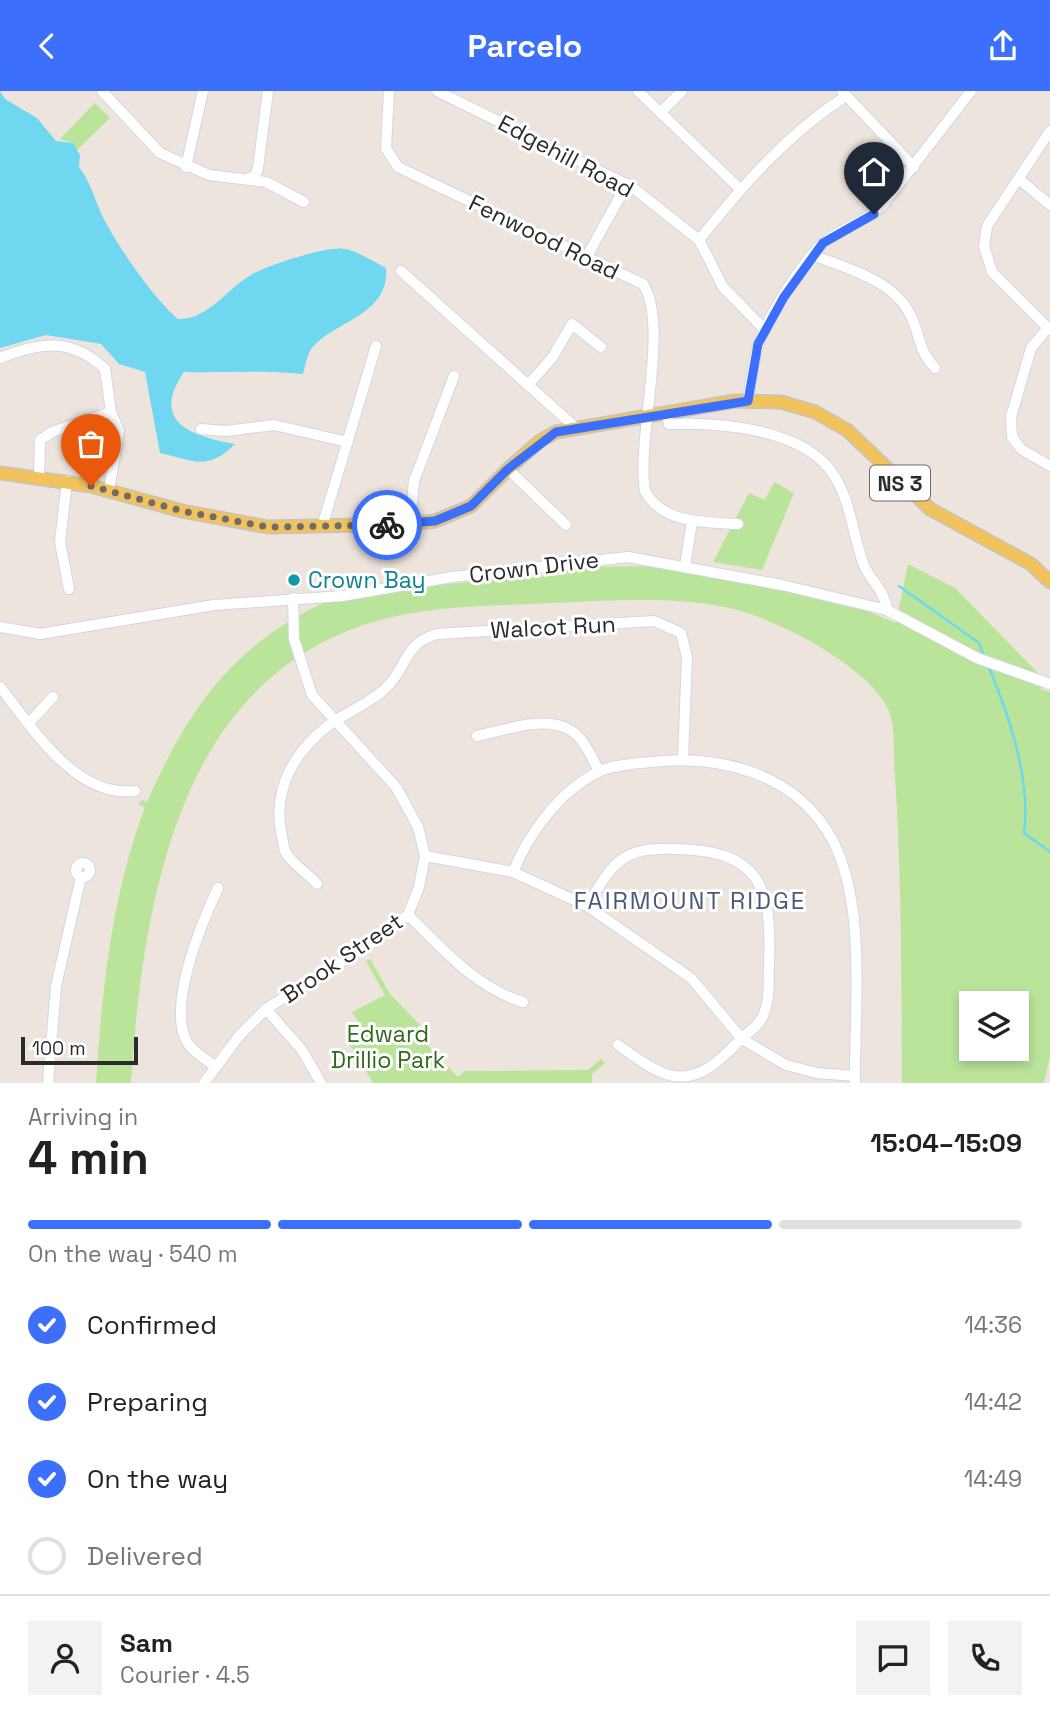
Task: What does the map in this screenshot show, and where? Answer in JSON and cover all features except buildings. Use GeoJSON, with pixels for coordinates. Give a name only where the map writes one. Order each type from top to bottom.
{"type":"FeatureCollection","features":[{"type":"Feature","properties":{"kind":"main road","name":"NS 3"},"geometry":{"type":"LineString","coordinates":[[0,473],[67,481],[182,511],[268,527],[411,524],[435,521],[471,506],[508,469],[548,436],[575,427],[748,401],[781,402],[831,419],[856,437],[930,509],[1031,564],[1050,582]]}},
{"type":"Feature","properties":{"kind":"street"},"geometry":{"type":"LineString","coordinates":[[102,91],[160,153],[186,167],[209,174],[266,182],[304,202]]}},
{"type":"Feature","properties":{"kind":"street"},"geometry":{"type":"LineString","coordinates":[[186,167],[203,91]]}},
{"type":"Feature","properties":{"kind":"street"},"geometry":{"type":"LineString","coordinates":[[245,179],[255,177],[258,168],[268,91]]}},
{"type":"Feature","properties":{"kind":"street","name":"Fenwood Road"},"geometry":{"type":"LineString","coordinates":[[389,91],[386,148],[398,167],[643,284],[647,291],[651,327],[649,415]]}},
{"type":"Feature","properties":{"kind":"street","name":"Edgehill Road"},"geometry":{"type":"LineString","coordinates":[[437,91],[626,184],[699,240],[723,286],[765,330]]}},
{"type":"Feature","properties":{"kind":"street"},"geometry":{"type":"LineString","coordinates":[[638,91],[740,189]]}},
{"type":"Feature","properties":{"kind":"street"},"geometry":{"type":"LineString","coordinates":[[661,112],[682,91]]}},
{"type":"Feature","properties":{"kind":"street"},"geometry":{"type":"LineString","coordinates":[[748,401],[758,344],[813,255],[831,237],[870,217],[914,167],[971,91]]}},
{"type":"Feature","properties":{"kind":"street"},"geometry":{"type":"LineString","coordinates":[[699,240],[740,189],[808,120],[844,93],[914,167]]}},
{"type":"Feature","properties":{"kind":"street"},"geometry":{"type":"LineString","coordinates":[[1050,131],[987,226],[984,246],[992,272],[1049,329],[1031,348],[1011,417],[1012,437],[1021,449],[1050,467]]}},
{"type":"Feature","properties":{"kind":"street"},"geometry":{"type":"LineString","coordinates":[[1020,180],[1050,205]]}},
{"type":"Feature","properties":{"kind":"street"},"geometry":{"type":"LineString","coordinates":[[586,258],[626,184]]}},
{"type":"Feature","properties":{"kind":"street"},"geometry":{"type":"LineString","coordinates":[[813,255],[887,287],[911,315],[922,354],[935,368]]}},
{"type":"Feature","properties":{"kind":"street"},"geometry":{"type":"LineString","coordinates":[[401,271],[575,427]]}},
{"type":"Feature","properties":{"kind":"street"},"geometry":{"type":"LineString","coordinates":[[528,385],[552,358],[572,324],[601,347]]}},
{"type":"Feature","properties":{"kind":"street"},"geometry":{"type":"LineString","coordinates":[[0,358],[47,343],[85,353],[104,369],[111,412],[118,431],[109,490]]}},
{"type":"Feature","properties":{"kind":"street"},"geometry":{"type":"LineString","coordinates":[[322,527],[376,346]]}},
{"type":"Feature","properties":{"kind":"street"},"geometry":{"type":"LineString","coordinates":[[411,524],[414,481],[454,376]]}},
{"type":"Feature","properties":{"kind":"street"},"geometry":{"type":"LineString","coordinates":[[39,477],[40,440],[52,432],[111,412]]}},
{"type":"Feature","properties":{"kind":"street"},"geometry":{"type":"LineString","coordinates":[[666,412],[668,424],[712,423],[792,441],[822,462],[834,475],[844,494],[864,565],[886,595],[887,610]]}},
{"type":"Feature","properties":{"kind":"street"},"geometry":{"type":"LineString","coordinates":[[649,415],[643,439],[645,491],[672,515],[692,521],[738,524]]}},
{"type":"Feature","properties":{"kind":"street"},"geometry":{"type":"LineString","coordinates":[[201,429],[226,431],[274,425],[348,442]]}},
{"type":"Feature","properties":{"kind":"street"},"geometry":{"type":"LineString","coordinates":[[508,469],[566,525]]}},
{"type":"Feature","properties":{"kind":"street"},"geometry":{"type":"LineString","coordinates":[[67,481],[60,542],[69,589]]}},
{"type":"Feature","properties":{"kind":"street"},"geometry":{"type":"LineString","coordinates":[[685,566],[692,521]]}},
{"type":"Feature","properties":{"kind":"street","name":"Crown Drive"},"geometry":{"type":"LineString","coordinates":[[0,627],[40,634],[214,605],[342,596],[452,577],[628,557],[685,566],[887,610],[977,658],[1050,684]]}},
{"type":"Feature","properties":{"kind":"street","name":"Brook Street"},"geometry":{"type":"LineString","coordinates":[[204,1083],[214,1066],[266,1009],[380,938],[408,915],[419,887],[425,856],[418,827],[396,787],[312,695],[294,639],[293,598]]}},
{"type":"Feature","properties":{"kind":"street","name":"Walcot Run"},"geometry":{"type":"LineString","coordinates":[[334,722],[389,685],[411,648],[421,638],[437,634],[654,621],[681,633],[687,657],[683,759]]}},
{"type":"Feature","properties":{"kind":"street"},"geometry":{"type":"LineString","coordinates":[[0,687],[67,768],[117,793],[135,791]]}},
{"type":"Feature","properties":{"kind":"street"},"geometry":{"type":"LineString","coordinates":[[29,723],[53,697]]}},
{"type":"Feature","properties":{"kind":"street"},"geometry":{"type":"LineString","coordinates":[[317,884],[284,849],[278,813],[280,791],[293,762],[334,722]]}},
{"type":"Feature","properties":{"kind":"street"},"geometry":{"type":"LineString","coordinates":[[477,736],[531,724],[554,725],[571,731],[586,747],[599,771]]}},
{"type":"Feature","properties":{"kind":"street"},"geometry":{"type":"LineString","coordinates":[[425,856],[513,872],[587,906],[691,978],[742,1039],[786,1065],[855,1080],[854,921],[846,880],[833,841],[808,805],[762,775],[712,760],[683,759],[599,771],[552,809],[522,850],[513,872]]}},
{"type":"Feature","properties":{"kind":"street"},"geometry":{"type":"LineString","coordinates":[[587,906],[611,866],[624,856],[649,848],[721,852],[751,871],[769,910],[767,1006],[760,1022],[718,1063],[694,1075],[674,1076],[618,1045]]}},
{"type":"Feature","properties":{"kind":"street"},"geometry":{"type":"LineString","coordinates":[[48,1083],[56,986],[81,877]]}},
{"type":"Feature","properties":{"kind":"street"},"geometry":{"type":"LineString","coordinates":[[214,1066],[186,1042],[181,1023],[191,950],[218,888]]}},
{"type":"Feature","properties":{"kind":"street"},"geometry":{"type":"LineString","coordinates":[[408,915],[474,977],[505,997],[523,1002]]}},
{"type":"Feature","properties":{"kind":"street"},"geometry":{"type":"LineString","coordinates":[[266,1009],[302,1050],[321,1083]]}},
{"type":"Feature","properties":{"kind":"green space"},"geometry":{"type":"Polygon","coordinates":[[[95,103],[110,118],[77,150],[73,143],[60,139],[95,103]]]}},
{"type":"Feature","properties":{"kind":"green space"},"geometry":{"type":"Polygon","coordinates":[[[774,482],[794,493],[762,570],[713,562],[749,493],[765,500],[774,482]]]}},
{"type":"Feature","properties":{"kind":"green space"},"geometry":{"type":"Polygon","coordinates":[[[908,564],[955,588],[1039,674],[1041,689],[1050,692],[1050,1057],[1044,1083],[902,1083],[900,892],[893,735],[889,711],[879,695],[844,663],[776,624],[715,605],[645,600],[482,606],[389,618],[350,630],[318,645],[261,686],[219,738],[194,782],[175,829],[148,932],[140,984],[131,1083],[96,1083],[110,943],[124,874],[145,807],[138,804],[142,800],[147,802],[181,733],[201,703],[223,676],[276,630],[344,594],[346,601],[393,588],[563,575],[563,567],[668,566],[668,570],[824,593],[896,623],[908,564]]]}},
{"type":"Feature","properties":{"kind":"green space","name":"Edward Drillio Park"},"geometry":{"type":"Polygon","coordinates":[[[370,959],[390,994],[420,1025],[414,1031],[458,1077],[465,1071],[588,1070],[601,1059],[605,1063],[592,1074],[592,1083],[373,1083],[345,1037],[363,1028],[352,1012],[385,995],[366,961],[370,959]]]}},
{"type":"Feature","properties":{"kind":"water"},"geometry":{"type":"Polygon","coordinates":[[[0,91],[5,99],[37,118],[56,141],[73,143],[80,155],[79,167],[111,232],[148,287],[178,319],[189,318],[209,309],[242,281],[259,271],[326,250],[346,249],[356,252],[386,268],[385,284],[379,297],[370,307],[312,348],[303,374],[184,372],[174,389],[171,404],[174,415],[191,431],[235,444],[217,458],[200,462],[160,453],[145,372],[119,364],[101,344],[46,335],[0,348],[0,91]]]}},
{"type":"Feature","properties":{"kind":"waterway"},"geometry":{"type":"LineString","coordinates":[[899,586],[979,643],[984,656]]}},
{"type":"Feature","properties":{"kind":"waterway"},"geometry":{"type":"LineString","coordinates":[[988,665],[1010,726],[1021,769],[1024,833],[1050,852]]}},
{"type":"Feature","properties":{"kind":"way so far"},"geometry":{"type":"LineString","coordinates":[[91,486],[182,511],[268,527],[387,525]]}},
{"type":"Feature","properties":{"kind":"place","name":"Crown Bay"},"geometry":{"type":"Point","coordinates":[294,580]}},
{"type":"Feature","properties":{"kind":"district","name":"FAIRMOUNT RIDGE"},"geometry":{"type":"Point","coordinates":[690,900]}},
{"type":"Feature","properties":{"kind":"route"},"geometry":{"type":"LineString","coordinates":[[387,525],[435,521],[461,512],[471,506],[540,441],[556,432],[748,401],[758,344],[784,297],[823,243],[874,214]]}}]}
